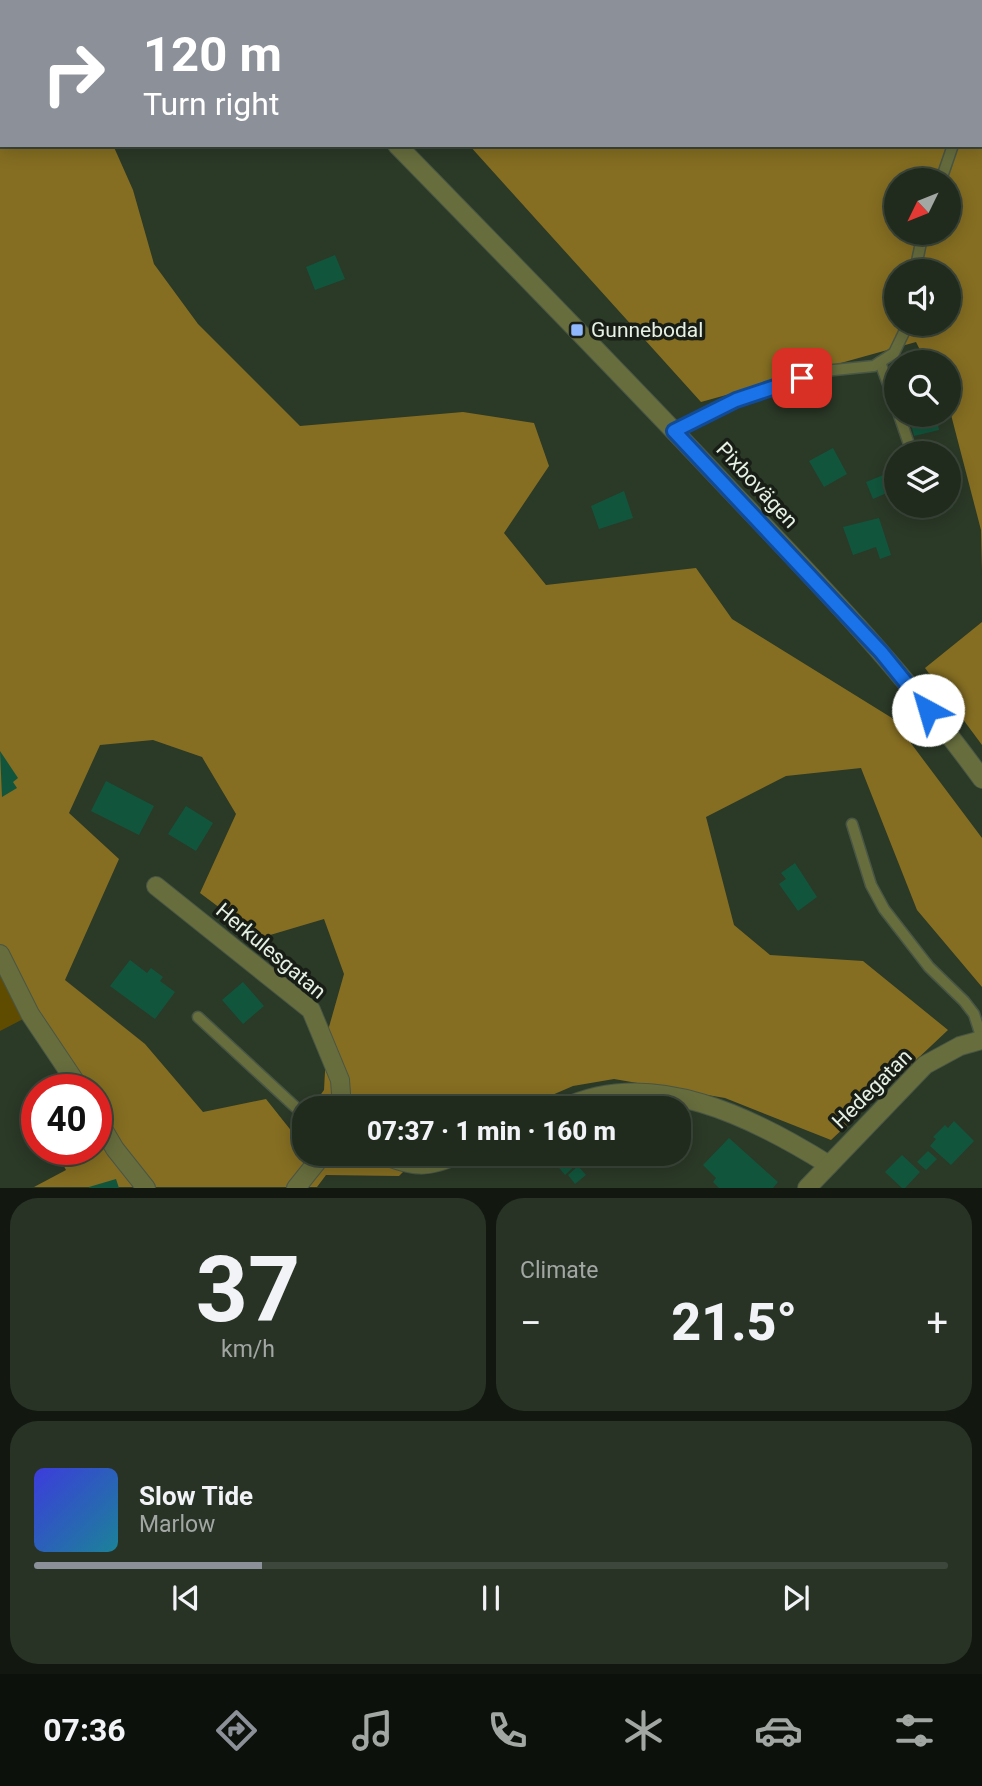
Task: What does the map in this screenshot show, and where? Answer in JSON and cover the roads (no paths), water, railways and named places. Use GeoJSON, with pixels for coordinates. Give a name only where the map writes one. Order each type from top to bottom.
{"type":"FeatureCollection","features":[{"type":"Feature","properties":{"kind":"street","name":"Pixbovägen"},"geometry":{"type":"LineString","coordinates":[[399,147],[674,431],[881,652],[982,779]]}},
{"type":"Feature","properties":{"kind":"street","name":"Herkulesgatan"},"geometry":{"type":"LineString","coordinates":[[156,886],[311,1010],[340,1080],[341,1096]]}},
{"type":"Feature","properties":{"kind":"street"},"geometry":{"type":"LineString","coordinates":[[0,954],[30,1014],[70,1074]]}},
{"type":"Feature","properties":{"kind":"street","name":"Hedegatan"},"geometry":{"type":"LineString","coordinates":[[807,1188],[925,1065],[960,1046],[982,1039]]}},
{"type":"Feature","properties":{"kind":"street"},"geometry":{"type":"LineString","coordinates":[[598,1096],[628,1092],[665,1096]]}},
{"type":"Feature","properties":{"kind":"street"},"geometry":{"type":"LineString","coordinates":[[691,1100],[729,1113],[774,1133],[829,1165]]}},
{"type":"Feature","properties":{"kind":"street"},"geometry":{"type":"LineString","coordinates":[[112,1144],[146,1188]]}},
{"type":"Feature","properties":{"kind":"street"},"geometry":{"type":"LineString","coordinates":[[296,1188],[314,1166]]}},
{"type":"Feature","properties":{"kind":"lane"},"geometry":{"type":"LineString","coordinates":[[945,168],[952,147]]}},
{"type":"Feature","properties":{"kind":"lane"},"geometry":{"type":"LineString","coordinates":[[674,431],[749,396],[824,371],[874,366],[894,353],[902,336]]}},
{"type":"Feature","properties":{"kind":"lane"},"geometry":{"type":"LineString","coordinates":[[880,362],[884,373]]}},
{"type":"Feature","properties":{"kind":"lane"},"geometry":{"type":"LineString","coordinates":[[852,824],[871,885],[884,909],[929,967],[974,1014],[982,1039]]}},
{"type":"Feature","properties":{"kind":"lane"},"geometry":{"type":"LineString","coordinates":[[198,1017],[292,1104]]}},
{"type":"Feature","properties":{"kind":"place","name":"Gunnebodal"},"geometry":{"type":"Point","coordinates":[577,330]}}]}
